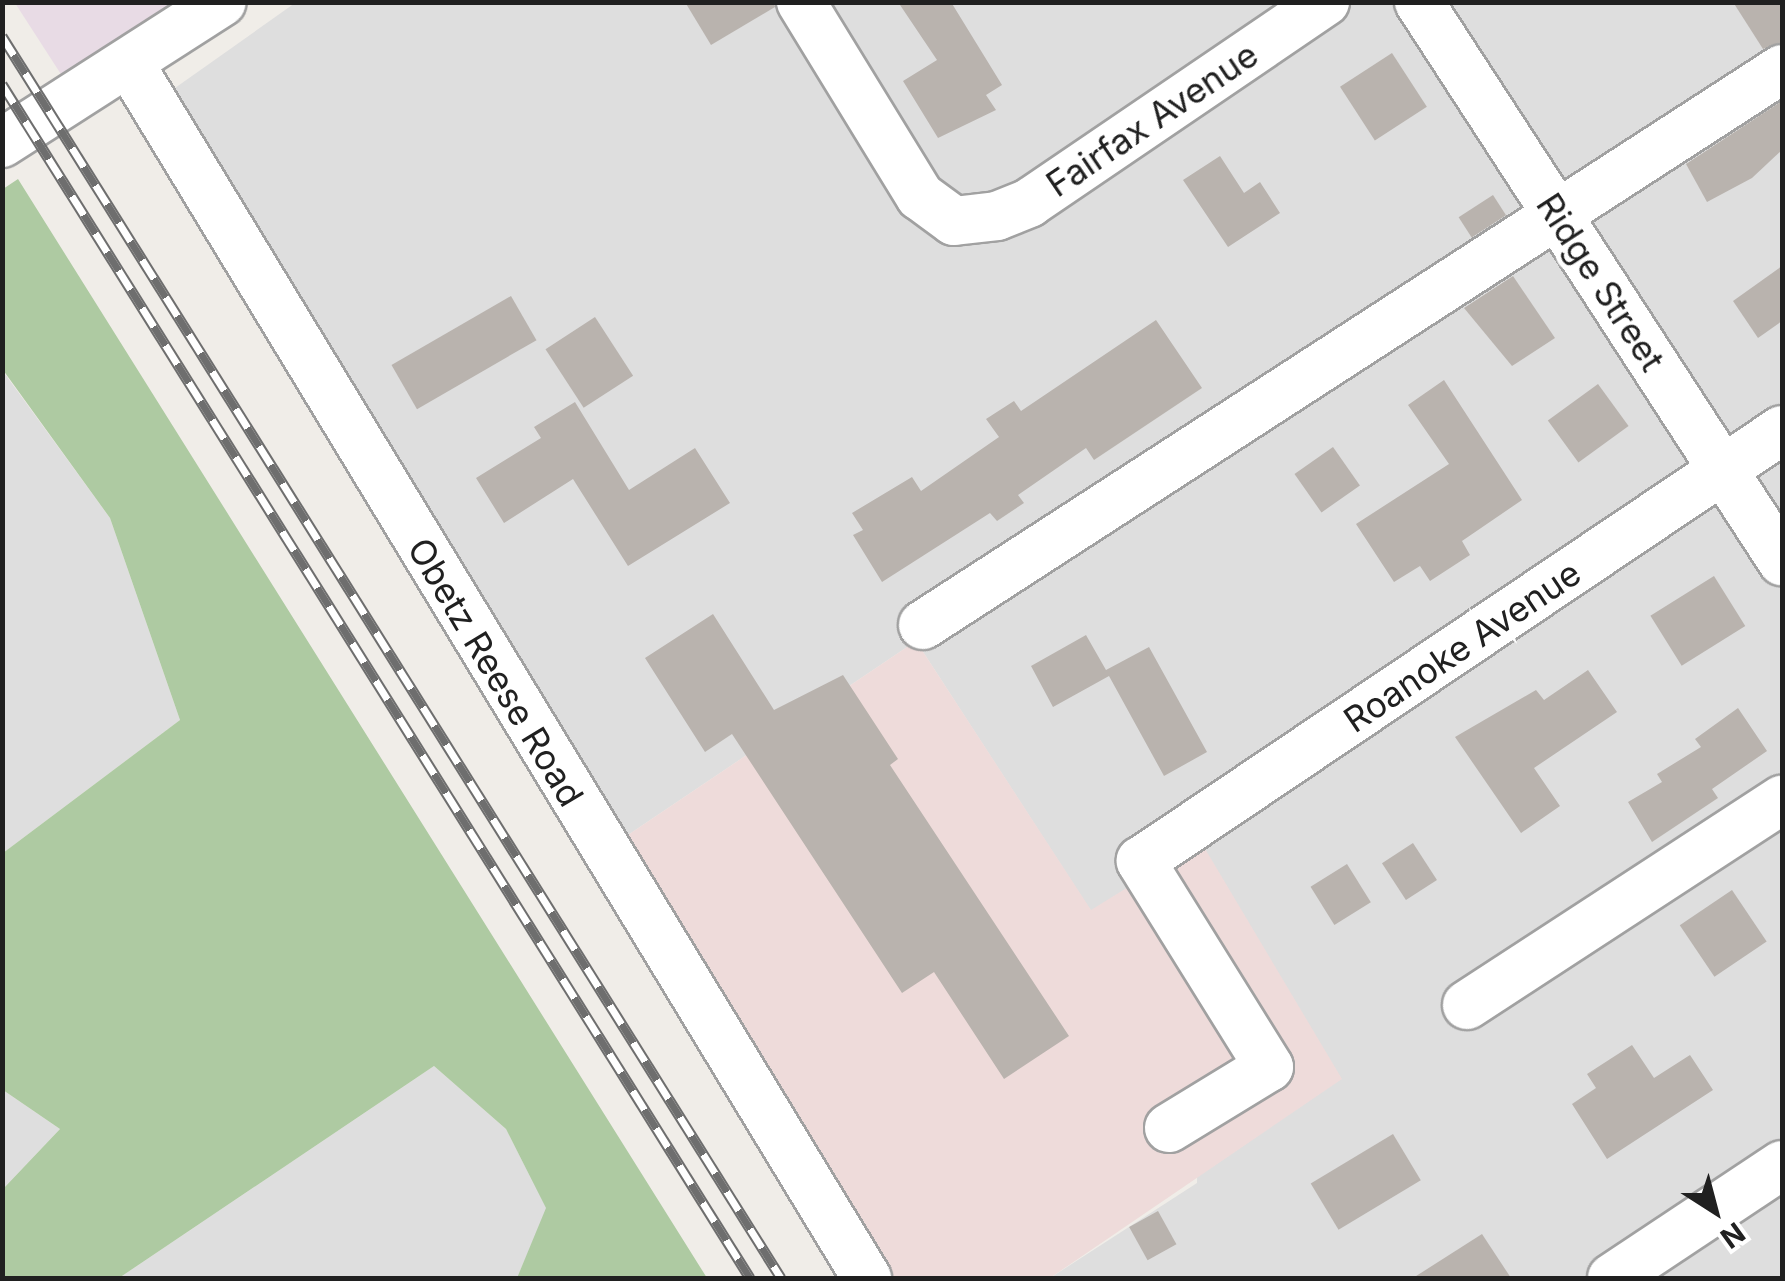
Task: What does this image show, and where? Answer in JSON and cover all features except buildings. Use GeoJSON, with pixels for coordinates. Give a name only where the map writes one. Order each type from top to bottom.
{"type":"FeatureCollection","features":[{"type":"Feature","properties":{"kind":"street"},"geometry":{"type":"LineString","coordinates":[[2,143],[222,2]]}},
{"type":"Feature","properties":{"kind":"street","name":"Fairfax Avenue"},"geometry":{"type":"LineString","coordinates":[[800,2],[920,196],[954,221],[997,216],[1029,202],[1325,2]]}},
{"type":"Feature","properties":{"kind":"street","name":"Ridge Street"},"geometry":{"type":"LineString","coordinates":[[1420,2],[1782,561]]}},
{"type":"Feature","properties":{"kind":"street","name":"Obetz Reese Road"},"geometry":{"type":"LineString","coordinates":[[128,63],[867,1278]]}},
{"type":"Feature","properties":{"kind":"street"},"geometry":{"type":"LineString","coordinates":[[923,625],[1560,219],[1782,69]]}},
{"type":"Feature","properties":{"kind":"street","name":"Roanoke Avenue"},"geometry":{"type":"LineString","coordinates":[[1170,1128],[1270,1067],[1142,861],[1782,430]]}},
{"type":"Feature","properties":{"kind":"street"},"geometry":{"type":"LineString","coordinates":[[1467,1005],[1782,800]]}},
{"type":"Feature","properties":{"kind":"street"},"geometry":{"type":"LineString","coordinates":[[1612,1278],[1782,1165]]}},
{"type":"Feature","properties":{"kind":"shaded area"},"geometry":{"type":"Polygon","coordinates":[[[15,3],[187,3],[66,82],[15,3]]]}},
{"type":"Feature","properties":{"kind":"shaded area"},"geometry":{"type":"Polygon","coordinates":[[[295,3],[1782,3],[1782,1278],[1050,1278],[1197,1183],[1200,842],[1091,911],[916,641],[622,839],[175,88],[295,3]]]}},
{"type":"Feature","properties":{"kind":"shaded area"},"geometry":{"type":"Polygon","coordinates":[[[2,370],[110,518],[180,720],[3,853],[2,370]]]}},
{"type":"Feature","properties":{"kind":"shaded area"},"geometry":{"type":"Polygon","coordinates":[[[916,641],[1091,910],[1201,842],[1342,1079],[1050,1278],[889,1278],[622,839],[916,641]]]}},
{"type":"Feature","properties":{"kind":"shaded area"},"geometry":{"type":"Polygon","coordinates":[[[434,1066],[506,1129],[547,1209],[517,1278],[119,1278],[434,1066]]]}},
{"type":"Feature","properties":{"kind":"shaded area"},"geometry":{"type":"Polygon","coordinates":[[[3,1090],[60,1129],[3,1189],[3,1090]]]}},
{"type":"Feature","properties":{"kind":"green space"},"geometry":{"type":"Polygon","coordinates":[[[18,179],[707,1278],[517,1278],[546,1208],[506,1129],[434,1066],[119,1278],[3,1278],[3,1189],[60,1129],[3,1090],[3,853],[180,720],[110,518],[3,370],[3,189],[18,179]]]}},
{"type":"Feature","properties":{"kind":"railway"},"geometry":{"type":"LineString","coordinates":[[2,36],[781,1278]]}},
{"type":"Feature","properties":{"kind":"railway"},"geometry":{"type":"LineString","coordinates":[[2,84],[750,1278]]}}]}
